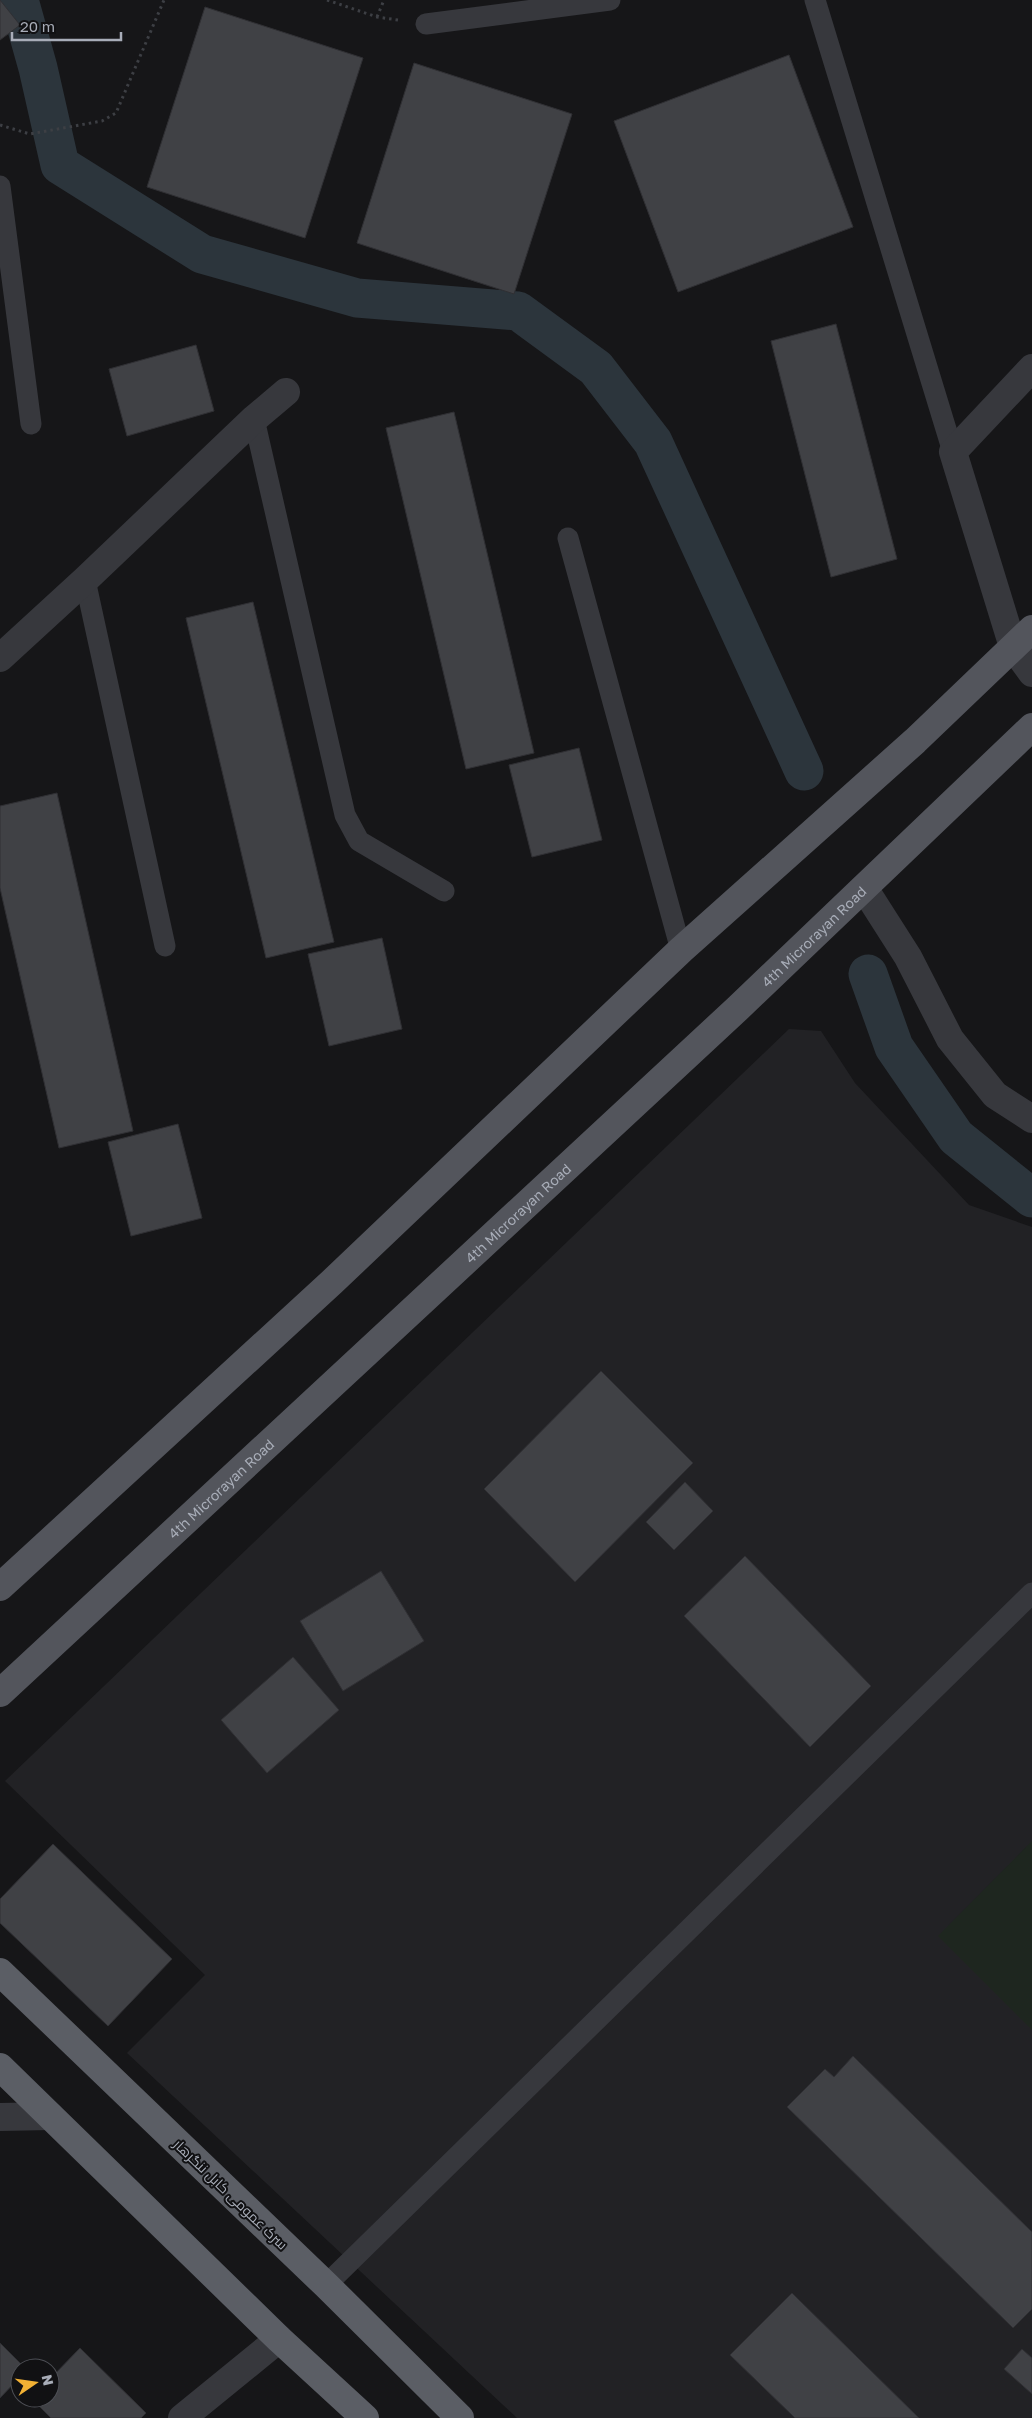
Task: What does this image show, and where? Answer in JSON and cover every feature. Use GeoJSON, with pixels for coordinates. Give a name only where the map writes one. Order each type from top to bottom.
{"type":"FeatureCollection","features":[{"type":"Feature","properties":{"kind":"highway","name":"سرک عمومی کابل ننگرهار"},"geometry":{"type":"LineString","coordinates":[[0,1972],[326,2284],[460,2418]]}},
{"type":"Feature","properties":{"kind":"highway"},"geometry":{"type":"LineString","coordinates":[[0,2067],[365,2418]]}},
{"type":"Feature","properties":{"kind":"main road"},"geometry":{"type":"LineString","coordinates":[[0,1587],[332,1282],[681,950],[916,741],[1022,638]]}},
{"type":"Feature","properties":{"kind":"main road","name":"4th Microrayan Road"},"geometry":{"type":"LineString","coordinates":[[0,1693],[268,1447],[864,888],[1032,727]]}},
{"type":"Feature","properties":{"kind":"street"},"geometry":{"type":"LineString","coordinates":[[1032,368],[953,452],[1022,638],[1032,673]]}},
{"type":"Feature","properties":{"kind":"street"},"geometry":{"type":"LineString","coordinates":[[0,658],[85,580],[254,418],[286,392]]}},
{"type":"Feature","properties":{"kind":"street"},"geometry":{"type":"LineString","coordinates":[[864,888],[908,957],[950,1038],[995,1095],[1032,1119]]}},
{"type":"Feature","properties":{"kind":"street"},"geometry":{"type":"LineString","coordinates":[[0,2117],[50,2116]]}},
{"type":"Feature","properties":{"kind":"street"},"geometry":{"type":"LineString","coordinates":[[182,2418],[280,2338]]}},
{"type":"Feature","properties":{"kind":"lane"},"geometry":{"type":"LineString","coordinates":[[426,24],[610,0]]}},
{"type":"Feature","properties":{"kind":"lane"},"geometry":{"type":"LineString","coordinates":[[815,0],[953,452]]}},
{"type":"Feature","properties":{"kind":"lane"},"geometry":{"type":"LineString","coordinates":[[0,186],[31,424]]}},
{"type":"Feature","properties":{"kind":"lane"},"geometry":{"type":"LineString","coordinates":[[254,418],[345,815],[359,841],[444,891]]}},
{"type":"Feature","properties":{"kind":"lane"},"geometry":{"type":"LineString","coordinates":[[568,538],[681,950]]}},
{"type":"Feature","properties":{"kind":"lane"},"geometry":{"type":"LineString","coordinates":[[85,580],[165,946]]}},
{"type":"Feature","properties":{"kind":"lane"},"geometry":{"type":"LineString","coordinates":[[326,2284],[1032,1593]]}},
{"type":"Feature","properties":{"kind":"path"},"geometry":{"type":"LineString","coordinates":[[0,125],[30,134],[102,121],[116,113],[164,0]]}},
{"type":"Feature","properties":{"kind":"path"},"geometry":{"type":"LineString","coordinates":[[327,0],[377,17],[426,24]]}},
{"type":"Feature","properties":{"kind":"path"},"geometry":{"type":"LineString","coordinates":[[377,17],[384,0]]}},
{"type":"Feature","properties":{"kind":"shaded area"},"geometry":{"type":"Polygon","coordinates":[[[789,1029],[821,1031],[855,1083],[969,1205],[1032,1227],[1032,2418],[517,2418],[127,2053],[205,1975],[5,1781],[789,1029]]]}},
{"type":"Feature","properties":{"kind":"shaded area"},"geometry":{"type":"Polygon","coordinates":[[[1032,1841],[1032,2030],[938,1936],[1032,1841]]]}},
{"type":"Feature","properties":{"kind":"building"},"geometry":{"type":"Polygon","coordinates":[[[0,0],[20,25],[0,40],[0,0]]]}},
{"type":"Feature","properties":{"kind":"building"},"geometry":{"type":"Polygon","coordinates":[[[205,7],[363,58],[305,238],[147,187],[205,7]]]}},
{"type":"Feature","properties":{"kind":"building"},"geometry":{"type":"Polygon","coordinates":[[[789,55],[853,227],[678,292],[614,121],[789,55]]]}},
{"type":"Feature","properties":{"kind":"building"},"geometry":{"type":"Polygon","coordinates":[[[414,63],[572,114],[514,294],[357,243],[414,63]]]}},
{"type":"Feature","properties":{"kind":"building"},"geometry":{"type":"Polygon","coordinates":[[[836,324],[897,559],[831,577],[771,341],[836,324]]]}},
{"type":"Feature","properties":{"kind":"building"},"geometry":{"type":"Polygon","coordinates":[[[196,345],[214,411],[127,436],[109,369],[196,345]]]}},
{"type":"Feature","properties":{"kind":"building"},"geometry":{"type":"Polygon","coordinates":[[[454,412],[534,753],[466,769],[386,428],[454,412]]]}},
{"type":"Feature","properties":{"kind":"building"},"geometry":{"type":"Polygon","coordinates":[[[253,602],[334,942],[266,958],[186,618],[253,602]]]}},
{"type":"Feature","properties":{"kind":"building"},"geometry":{"type":"Polygon","coordinates":[[[579,748],[602,840],[532,857],[509,765],[579,748]]]}},
{"type":"Feature","properties":{"kind":"building"},"geometry":{"type":"Polygon","coordinates":[[[57,793],[133,1131],[59,1148],[0,888],[0,806],[57,793]]]}},
{"type":"Feature","properties":{"kind":"building"},"geometry":{"type":"Polygon","coordinates":[[[382,938],[402,1029],[329,1046],[308,954],[382,938]]]}},
{"type":"Feature","properties":{"kind":"building"},"geometry":{"type":"Polygon","coordinates":[[[178,1124],[202,1218],[131,1236],[108,1142],[178,1124]]]}},
{"type":"Feature","properties":{"kind":"building"},"geometry":{"type":"Polygon","coordinates":[[[601,1371],[693,1463],[575,1582],[484,1489],[601,1371]]]}},
{"type":"Feature","properties":{"kind":"building"},"geometry":{"type":"Polygon","coordinates":[[[685,1482],[713,1511],[674,1550],[646,1522],[685,1482]]]}},
{"type":"Feature","properties":{"kind":"building"},"geometry":{"type":"Polygon","coordinates":[[[745,1556],[871,1686],[810,1747],[684,1616],[745,1556]]]}},
{"type":"Feature","properties":{"kind":"building"},"geometry":{"type":"Polygon","coordinates":[[[381,1571],[424,1641],[343,1691],[300,1621],[381,1571]]]}},
{"type":"Feature","properties":{"kind":"building"},"geometry":{"type":"Polygon","coordinates":[[[293,1657],[339,1710],[267,1773],[221,1720],[293,1657]]]}},
{"type":"Feature","properties":{"kind":"building"},"geometry":{"type":"Polygon","coordinates":[[[53,1844],[172,1959],[108,2026],[0,1923],[0,1899],[53,1844]]]}},
{"type":"Feature","properties":{"kind":"building"},"geometry":{"type":"Polygon","coordinates":[[[853,2056],[1032,2232],[1032,2309],[1013,2328],[787,2107],[825,2069],[834,2077],[853,2056]]]}},
{"type":"Feature","properties":{"kind":"building"},"geometry":{"type":"Polygon","coordinates":[[[792,2293],[919,2418],[795,2418],[730,2355],[792,2293]]]}},
{"type":"Feature","properties":{"kind":"building"},"geometry":{"type":"Polygon","coordinates":[[[0,2343],[15,2358],[10,2358],[10,2388],[0,2398],[0,2343]]]}},
{"type":"Feature","properties":{"kind":"building"},"geometry":{"type":"Polygon","coordinates":[[[80,2348],[146,2413],[141,2418],[51,2418],[41,2408],[60,2408],[60,2369],[80,2348]]]}},
{"type":"Feature","properties":{"kind":"building"},"geometry":{"type":"Polygon","coordinates":[[[1022,2349],[1032,2358],[1032,2394],[1004,2369],[1022,2349]]]}},
{"type":"Feature","properties":{"kind":"waterway"},"geometry":{"type":"LineString","coordinates":[[19,0],[38,68],[60,165],[202,254],[357,298],[518,311],[596,368],[653,442],[804,771]]}},
{"type":"Feature","properties":{"kind":"waterway"},"geometry":{"type":"LineString","coordinates":[[868,974],[894,1047],[956,1137],[1032,1198]]}}]}
